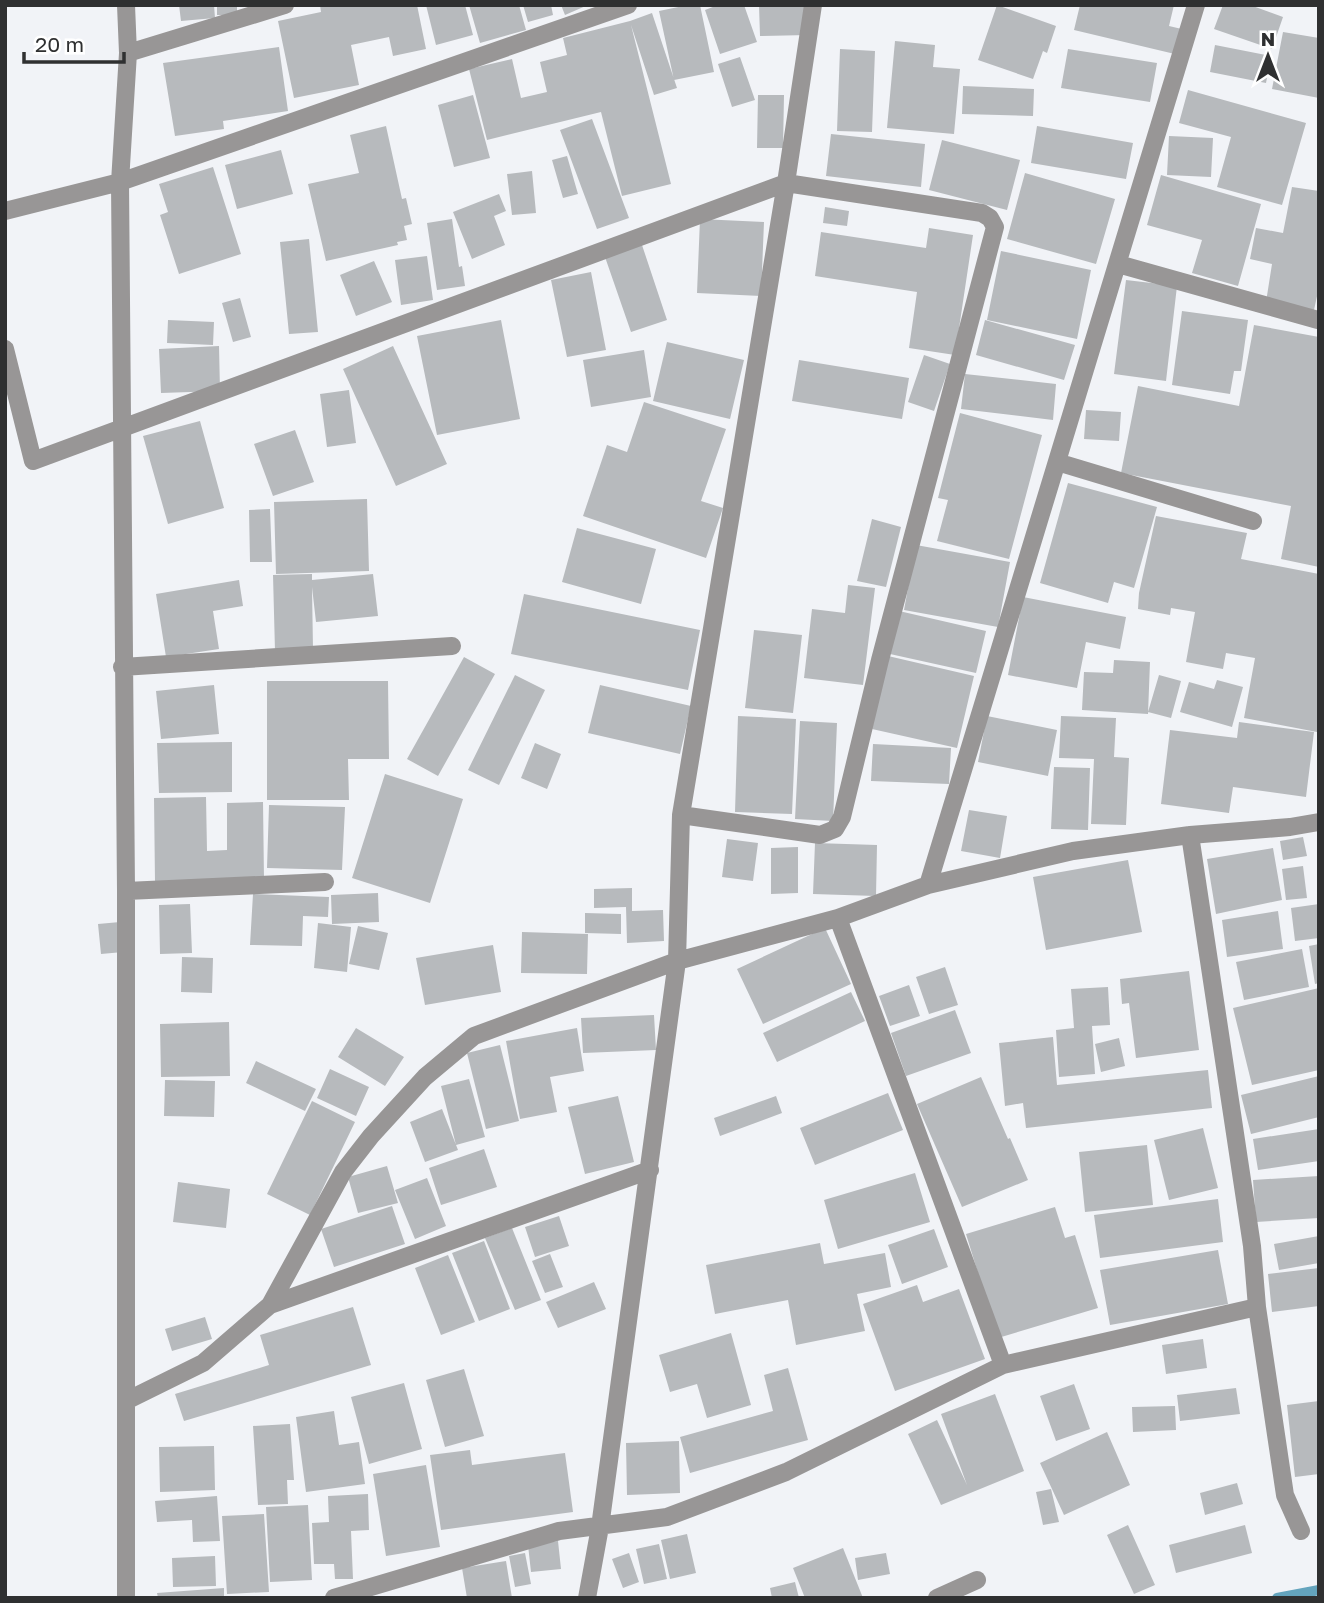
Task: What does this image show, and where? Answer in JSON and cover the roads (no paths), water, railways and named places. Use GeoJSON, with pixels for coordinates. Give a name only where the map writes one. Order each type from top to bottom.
{"type":"FeatureCollection","features":[{"type":"Feature","properties":{"kind":"street"},"geometry":{"type":"LineString","coordinates":[[126,5],[128,52],[120,182],[126,1598]]}},
{"type":"Feature","properties":{"kind":"street"},"geometry":{"type":"LineString","coordinates":[[128,52],[285,5]]}},
{"type":"Feature","properties":{"kind":"street"},"geometry":{"type":"LineString","coordinates":[[5,211],[120,182],[628,5]]}},
{"type":"Feature","properties":{"kind":"street"},"geometry":{"type":"LineString","coordinates":[[587,1598],[600,1527],[677,961],[681,815],[813,5]]}},
{"type":"Feature","properties":{"kind":"street"},"geometry":{"type":"LineString","coordinates":[[928,885],[1196,5]]}},
{"type":"Feature","properties":{"kind":"street"},"geometry":{"type":"LineString","coordinates":[[5,349],[33,461],[786,183],[982,214],[990,218],[995,227],[880,660],[842,817],[835,829],[820,835],[681,815]]}},
{"type":"Feature","properties":{"kind":"street"},"geometry":{"type":"LineString","coordinates":[[1118,264],[1318,320]]}},
{"type":"Feature","properties":{"kind":"street"},"geometry":{"type":"LineString","coordinates":[[1057,462],[1253,520]]}},
{"type":"Feature","properties":{"kind":"street"},"geometry":{"type":"LineString","coordinates":[[122,667],[452,646]]}},
{"type":"Feature","properties":{"kind":"street"},"geometry":{"type":"LineString","coordinates":[[271,1305],[343,1172],[370,1136],[425,1077],[474,1036],[677,961],[838,918],[928,885],[1073,850],[1319,822]]}},
{"type":"Feature","properties":{"kind":"street"},"geometry":{"type":"LineString","coordinates":[[1190,835],[1252,1246],[1257,1307],[1285,1495],[1301,1531]]}},
{"type":"Feature","properties":{"kind":"street"},"geometry":{"type":"LineString","coordinates":[[125,891],[325,882]]}},
{"type":"Feature","properties":{"kind":"street"},"geometry":{"type":"LineString","coordinates":[[838,918],[1003,1364]]}},
{"type":"Feature","properties":{"kind":"street"},"geometry":{"type":"LineString","coordinates":[[125,1401],[203,1363],[271,1305],[650,1170]]}},
{"type":"Feature","properties":{"kind":"street"},"geometry":{"type":"LineString","coordinates":[[334,1598],[559,1531],[667,1517],[786,1472],[1003,1364],[1257,1307]]}},
{"type":"Feature","properties":{"kind":"street"},"geometry":{"type":"LineString","coordinates":[[937,1598],[977,1580]]}},
{"type":"Feature","properties":{"kind":"waterway"},"geometry":{"type":"LineString","coordinates":[[1277,1598],[1319,1590]]}}]}
